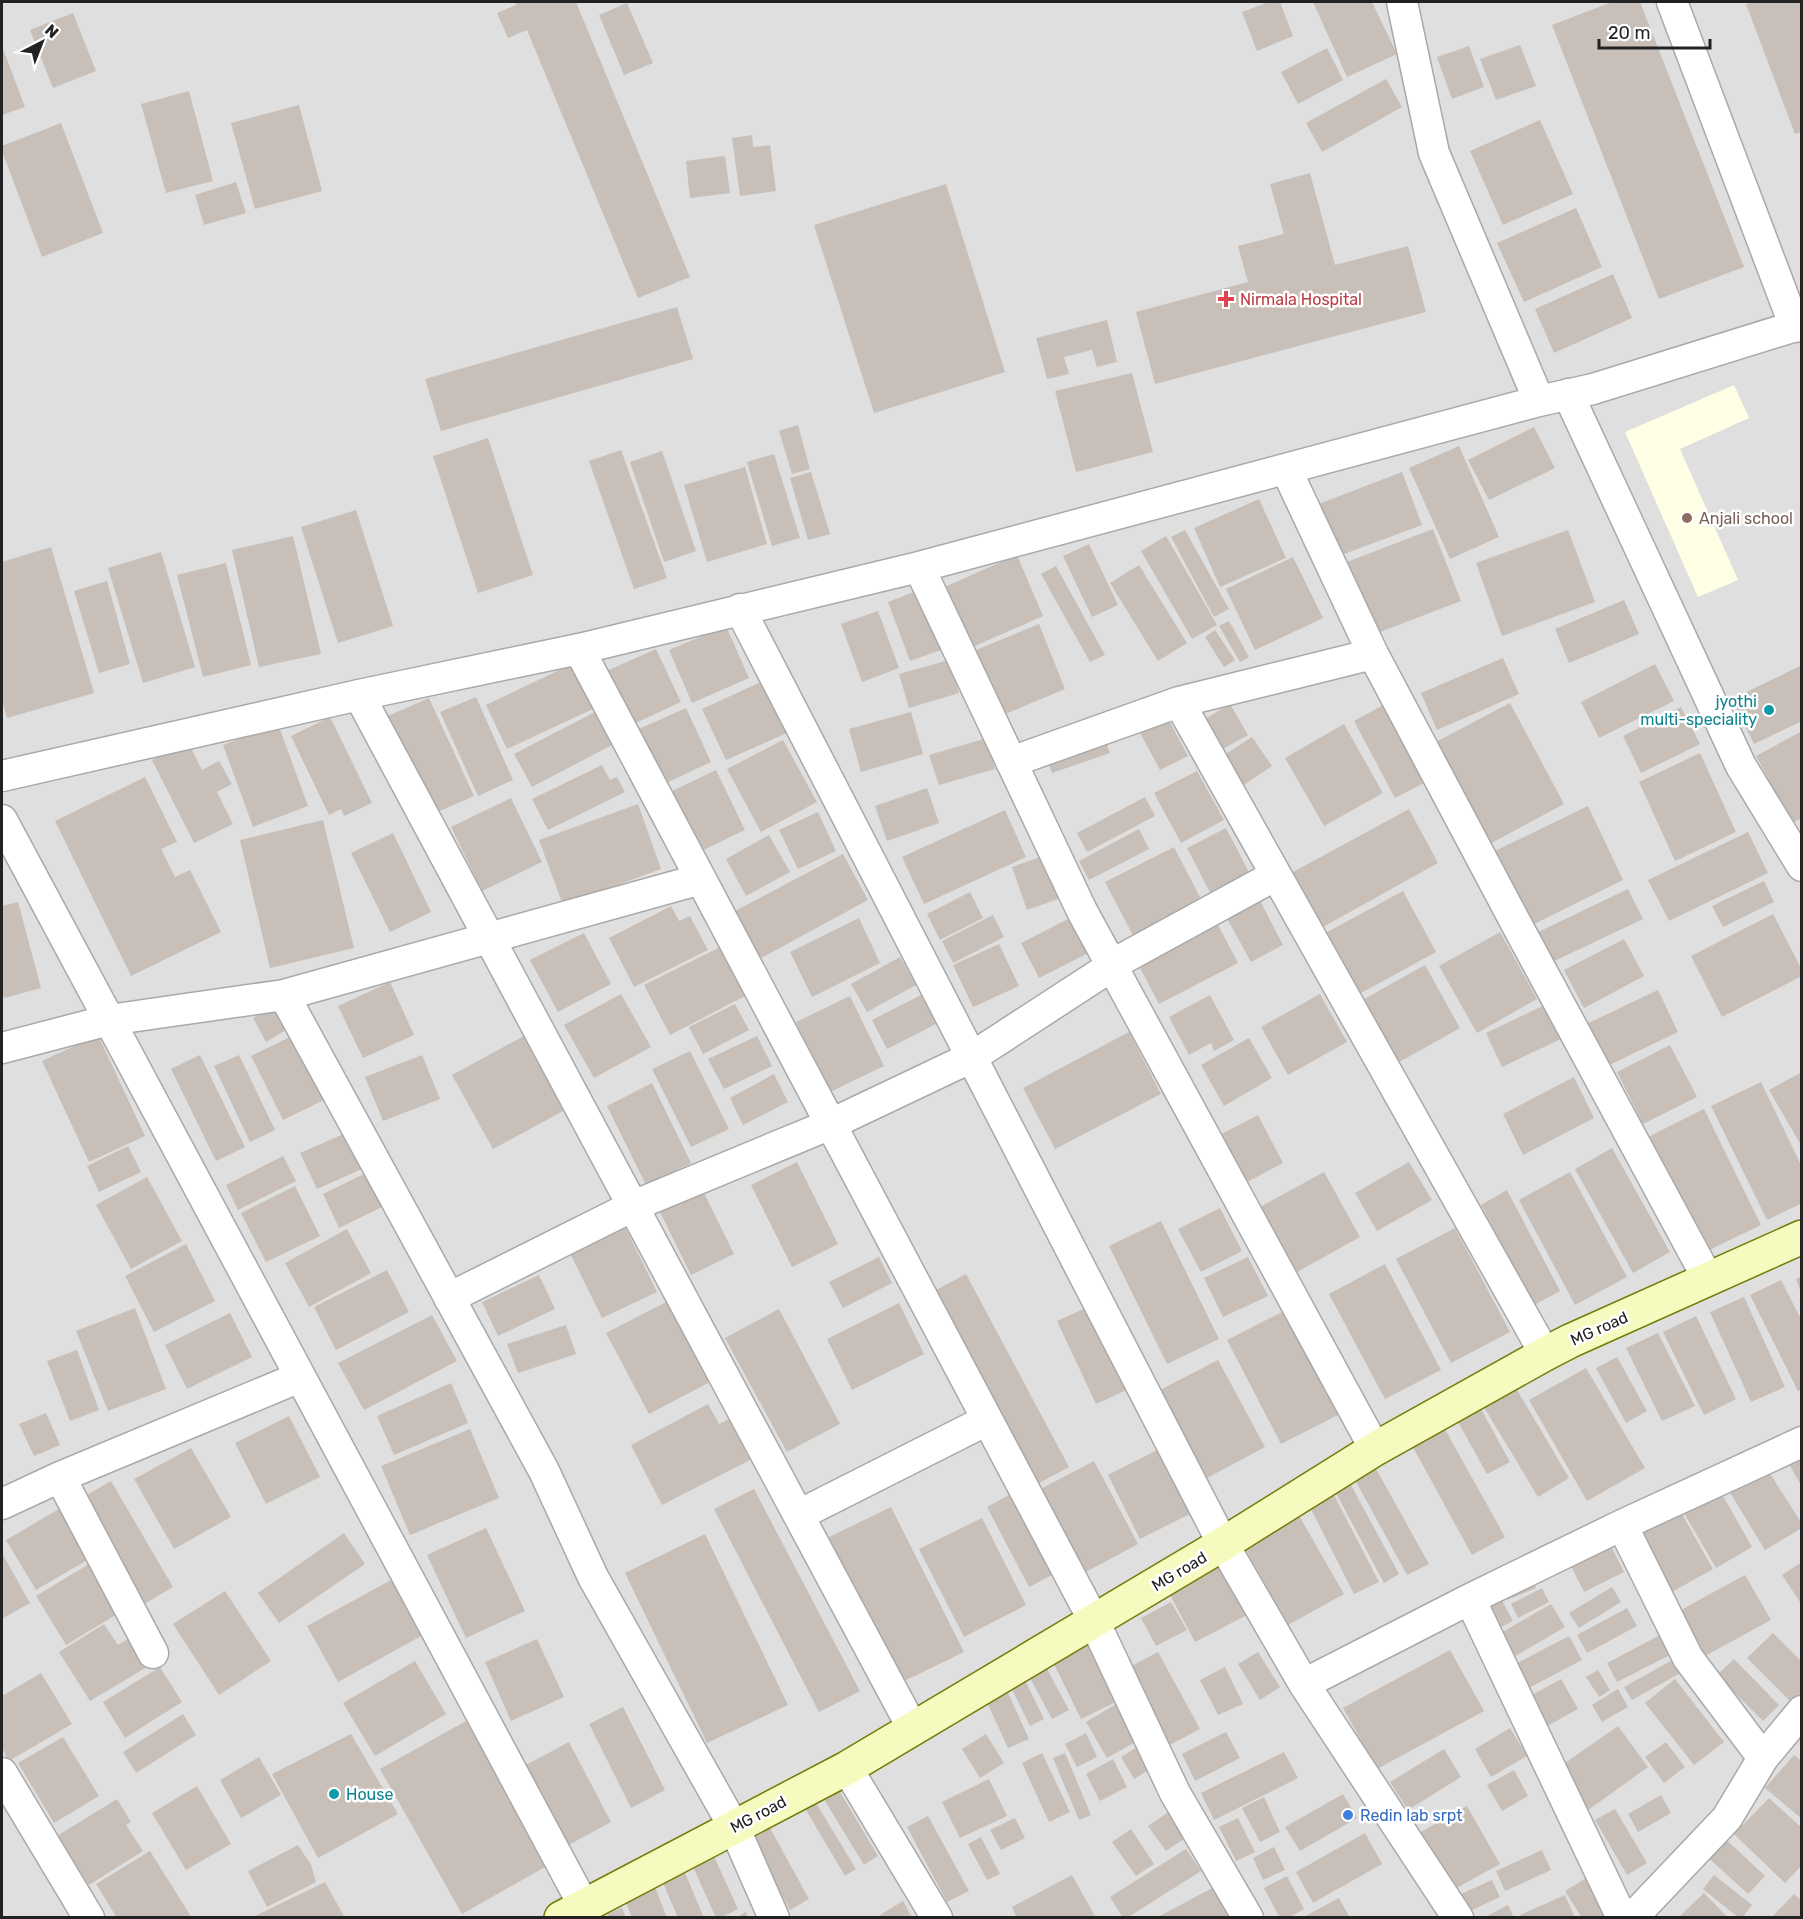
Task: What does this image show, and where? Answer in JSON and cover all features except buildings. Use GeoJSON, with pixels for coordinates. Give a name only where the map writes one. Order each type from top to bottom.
{"type":"FeatureCollection","features":[{"type":"Feature","properties":{"kind":"main road","name":"MG road"},"geometry":{"type":"LineString","coordinates":[[573,1912],[847,1768],[1223,1544],[1375,1449],[1545,1354],[1802,1237]]}},
{"type":"Feature","properties":{"kind":"street"},"geometry":{"type":"LineString","coordinates":[[1402,2],[1434,153],[1553,398],[1741,766],[1802,866]]}},
{"type":"Feature","properties":{"kind":"street"},"geometry":{"type":"LineString","coordinates":[[2,776],[579,649],[919,567],[1593,389],[1798,326],[1672,2]]}},
{"type":"Feature","properties":{"kind":"street"},"geometry":{"type":"LineString","coordinates":[[1286,469],[1373,654],[1708,1279]]}},
{"type":"Feature","properties":{"kind":"street"},"geometry":{"type":"LineString","coordinates":[[919,567],[1082,911],[1375,1449]]}},
{"type":"Feature","properties":{"kind":"street"},"geometry":{"type":"LineString","coordinates":[[740,609],[1223,1544],[1304,1684],[1458,1917]]}},
{"type":"Feature","properties":{"kind":"street"},"geometry":{"type":"LineString","coordinates":[[579,649],[1094,1621],[1175,1793],[1248,1917]]}},
{"type":"Feature","properties":{"kind":"street"},"geometry":{"type":"LineString","coordinates":[[1011,762],[1179,702],[1373,654]]}},
{"type":"Feature","properties":{"kind":"street"},"geometry":{"type":"LineString","coordinates":[[359,696],[913,1729]]}},
{"type":"Feature","properties":{"kind":"street"},"geometry":{"type":"LineString","coordinates":[[1179,702],[1545,1354]]}},
{"type":"Feature","properties":{"kind":"street"},"geometry":{"type":"LineString","coordinates":[[2,820],[300,1377],[573,1912]]}},
{"type":"Feature","properties":{"kind":"street"},"geometry":{"type":"LineString","coordinates":[[449,1298],[633,1206],[831,1124],[972,1057],[1113,965],[1276,875]]}},
{"type":"Feature","properties":{"kind":"street"},"geometry":{"type":"LineString","coordinates":[[2,1048],[109,1020],[284,995],[701,879]]}},
{"type":"Feature","properties":{"kind":"street"},"geometry":{"type":"LineString","coordinates":[[284,995],[544,1472],[593,1577],[734,1827],[774,1917]]}},
{"type":"Feature","properties":{"kind":"street"},"geometry":{"type":"LineString","coordinates":[[2,1504],[60,1477],[300,1377]]}},
{"type":"Feature","properties":{"kind":"street"},"geometry":{"type":"LineString","coordinates":[[799,1515],[987,1419]]}},
{"type":"Feature","properties":{"kind":"street"},"geometry":{"type":"LineString","coordinates":[[1304,1684],[1622,1525],[1802,1442]]}},
{"type":"Feature","properties":{"kind":"street"},"geometry":{"type":"LineString","coordinates":[[60,1477],[153,1653]]}},
{"type":"Feature","properties":{"kind":"street"},"geometry":{"type":"LineString","coordinates":[[1622,1525],[1688,1658],[1763,1758]]}},
{"type":"Feature","properties":{"kind":"street"},"geometry":{"type":"LineString","coordinates":[[1470,1599],[1622,1917]]}},
{"type":"Feature","properties":{"kind":"street"},"geometry":{"type":"LineString","coordinates":[[1632,1917],[1727,1818],[1763,1758],[1802,1711]]}},
{"type":"Feature","properties":{"kind":"street"},"geometry":{"type":"LineString","coordinates":[[847,1768],[937,1917]]}},
{"type":"Feature","properties":{"kind":"street"},"geometry":{"type":"LineString","coordinates":[[2,1773],[89,1917]]}},
{"type":"Feature","properties":{"kind":"shaded area"},"geometry":{"type":"Polygon","coordinates":[[[2,2],[1801,2],[1801,1917],[2,1917],[2,2]]]}},
{"type":"Feature","properties":{"kind":"shaded area","name":"Anjali school"},"geometry":{"type":"Polygon","coordinates":[[[1734,385],[1749,418],[1680,449],[1738,580],[1698,597],[1625,432],[1734,385]]]}},
{"type":"Feature","properties":{"kind":"place","name":"Nirmala Hospital"},"geometry":{"type":"Point","coordinates":[1226,299]}},
{"type":"Feature","properties":{"kind":"place","name":"Anjali school"},"geometry":{"type":"Point","coordinates":[1687,518]}},
{"type":"Feature","properties":{"kind":"place","name":"jyothi multi-speciality"},"geometry":{"type":"Point","coordinates":[1769,710]}},
{"type":"Feature","properties":{"kind":"place","name":"House"},"geometry":{"type":"Point","coordinates":[334,1794]}},
{"type":"Feature","properties":{"kind":"place","name":"Redin lab srpt"},"geometry":{"type":"Point","coordinates":[1348,1815]}}]}
